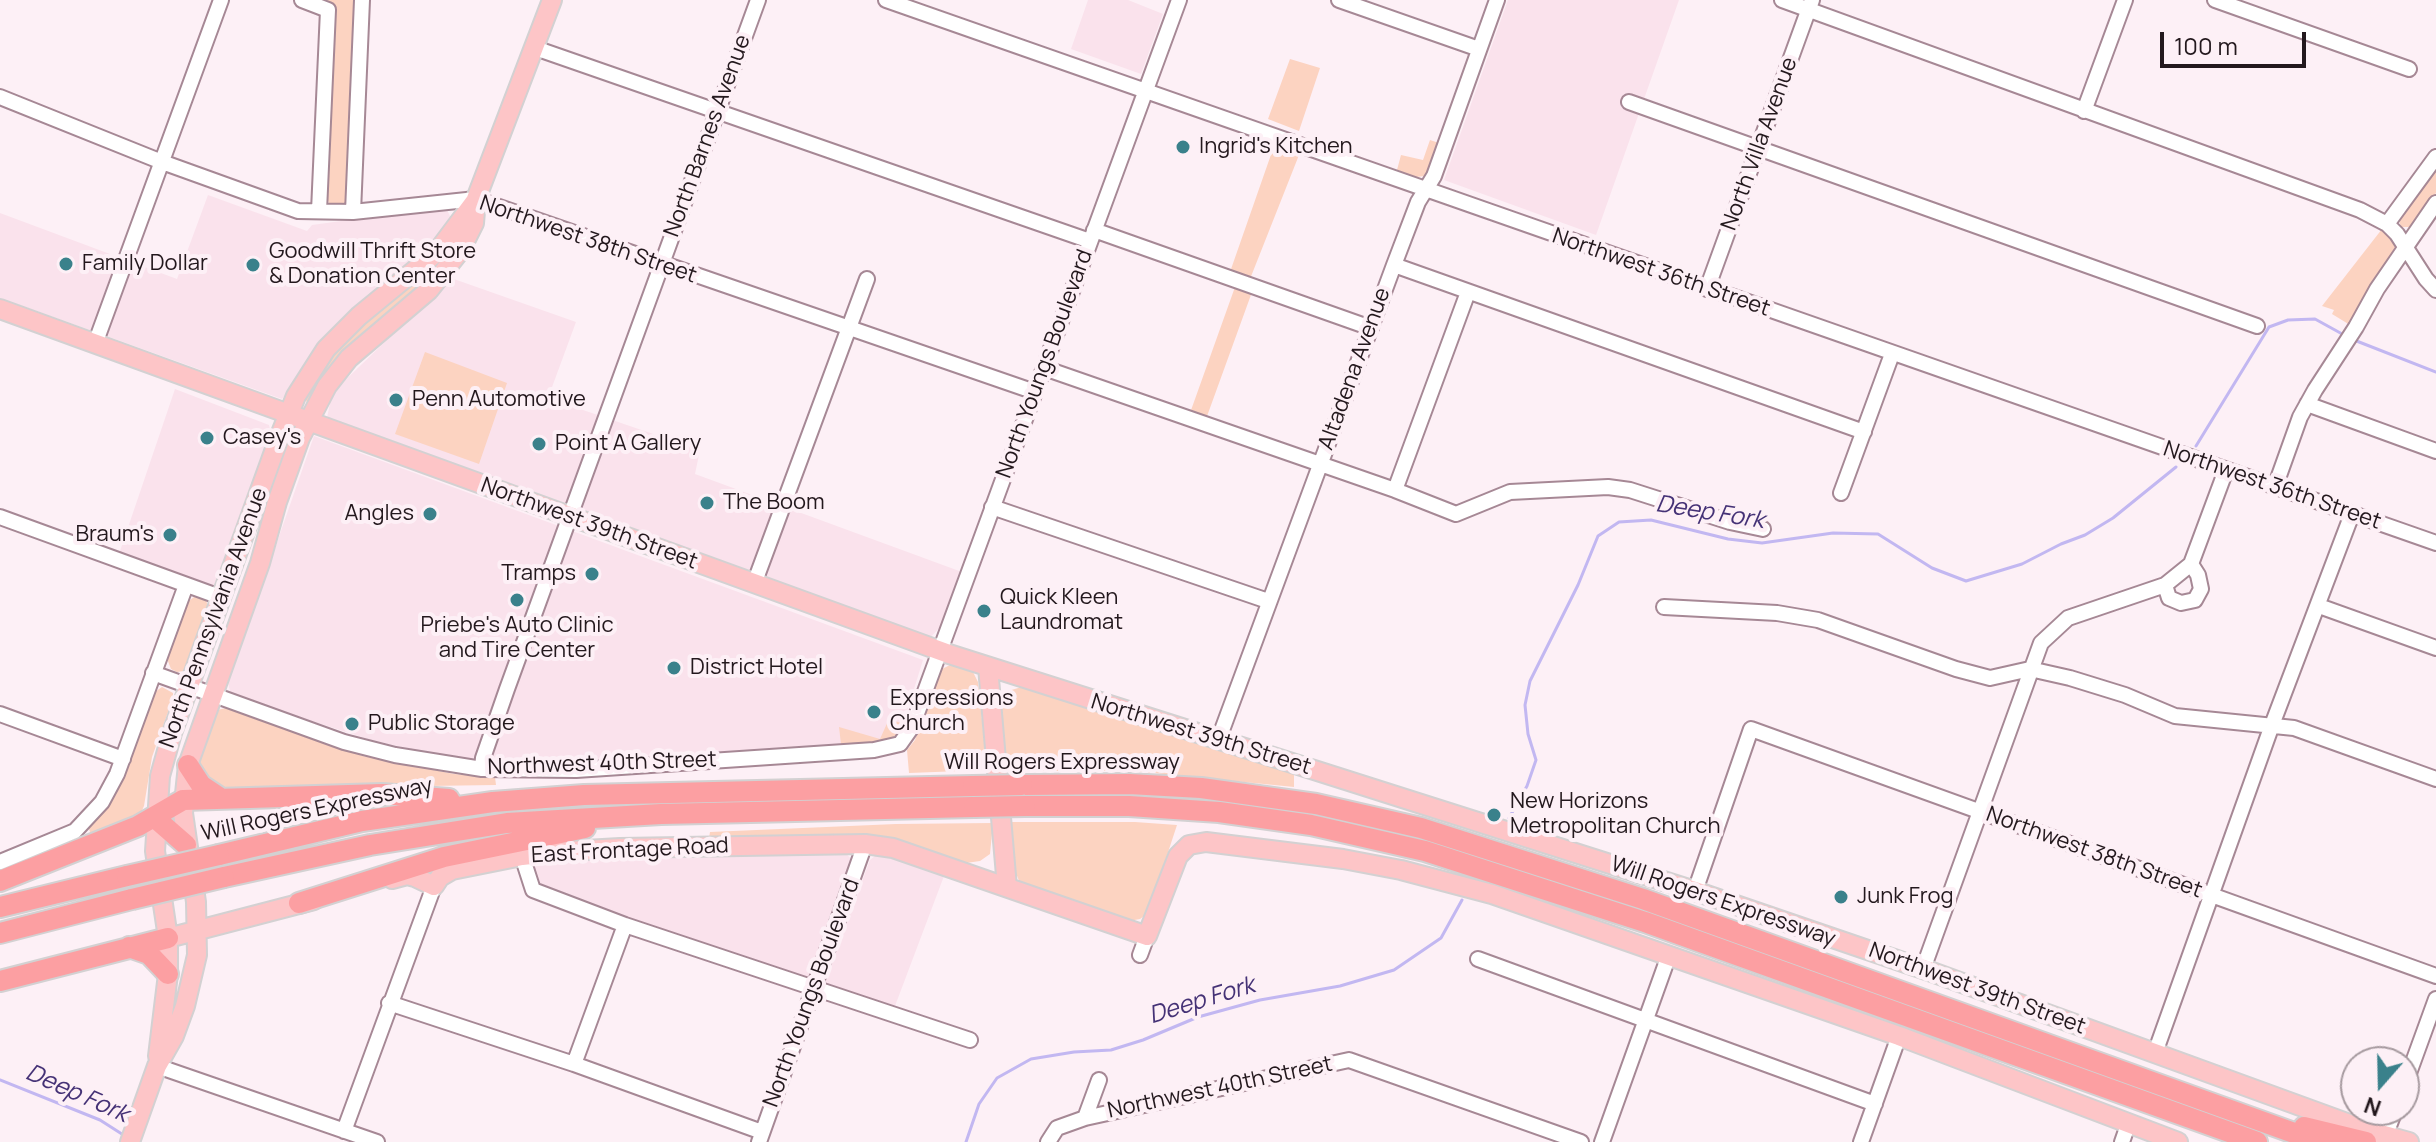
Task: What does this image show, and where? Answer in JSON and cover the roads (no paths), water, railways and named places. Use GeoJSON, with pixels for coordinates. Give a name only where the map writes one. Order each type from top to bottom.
{"type":"FeatureCollection","features":[{"type":"Feature","properties":{"kind":"highway"},"geometry":{"type":"LineString","coordinates":[[188,765],[201,785],[222,799]]}},
{"type":"Feature","properties":{"kind":"highway","name":"Will Rogers Expressway"},"geometry":{"type":"LineString","coordinates":[[0,933],[224,877],[424,835],[507,823],[973,797],[1022,785],[1129,784],[1201,788],[1316,804],[1421,828],[1657,903],[2319,1142]]}},
{"type":"Feature","properties":{"kind":"highway"},"geometry":{"type":"LineString","coordinates":[[0,881],[155,818],[183,800],[382,794],[493,802]]}},
{"type":"Feature","properties":{"kind":"highway","name":"Will Rogers Expressway"},"geometry":{"type":"LineString","coordinates":[[0,907],[362,821],[493,802],[584,795],[973,797],[1025,806],[1129,806],[1219,812],[1311,825],[1462,861],[1645,922],[2257,1142]]}},
{"type":"Feature","properties":{"kind":"highway"},"geometry":{"type":"LineString","coordinates":[[299,903],[406,867],[482,848],[661,814]]}},
{"type":"Feature","properties":{"kind":"highway"},"geometry":{"type":"LineString","coordinates":[[155,818],[186,845]]}},
{"type":"Feature","properties":{"kind":"highway"},"geometry":{"type":"LineString","coordinates":[[0,981],[168,938]]}},
{"type":"Feature","properties":{"kind":"highway"},"geometry":{"type":"LineString","coordinates":[[129,947],[149,954],[168,974]]}},
{"type":"Feature","properties":{"kind":"highway"},"geometry":{"type":"LineString","coordinates":[[2230,1110],[2366,1142]]}},
{"type":"Feature","properties":{"kind":"highway"},"geometry":{"type":"LineString","coordinates":[[2189,1117],[2234,1142]]}},
{"type":"Feature","properties":{"kind":"main road","name":"North Pennsylvania Avenue"},"geometry":{"type":"LineString","coordinates":[[157,1066],[168,974],[168,938],[155,851],[155,818],[163,762],[220,597],[288,415],[303,383],[326,349],[359,316],[437,252],[476,199],[552,0]]}},
{"type":"Feature","properties":{"kind":"main road","name":"North Pennsylvania Avenue"},"geometry":{"type":"LineString","coordinates":[[130,1142],[157,1066],[174,1036],[185,1006],[197,955],[196,902],[186,845],[183,800],[188,765],[251,588],[277,502],[308,422],[327,386],[349,358],[429,290],[451,265],[474,223],[476,199]]}},
{"type":"Feature","properties":{"kind":"main road","name":"Northwest 39th Street"},"geometry":{"type":"LineString","coordinates":[[0,309],[988,667],[1527,835],[1695,891],[1923,969],[2366,1130],[2409,1142]]}},
{"type":"Feature","properties":{"kind":"main road"},"geometry":{"type":"LineString","coordinates":[[243,537],[251,588]]}},
{"type":"Feature","properties":{"kind":"main road"},"geometry":{"type":"LineString","coordinates":[[220,597],[229,648]]}},
{"type":"Feature","properties":{"kind":"main road"},"geometry":{"type":"LineString","coordinates":[[988,667],[1007,887],[1147,936],[1173,868],[1185,847],[1206,842],[1343,859],[1401,870],[1492,894],[1669,955],[1899,1036],[2178,1142]]}},
{"type":"Feature","properties":{"kind":"main road","name":"East Frontage Road"},"geometry":{"type":"LineString","coordinates":[[434,886],[440,877],[452,870],[522,856],[620,848],[865,844],[893,848],[1007,887]]}},
{"type":"Feature","properties":{"kind":"main road"},"geometry":{"type":"LineString","coordinates":[[967,873],[990,865],[998,858],[1003,844]]}},
{"type":"Feature","properties":{"kind":"main road"},"geometry":{"type":"LineString","coordinates":[[168,938],[407,875],[434,886]]}},
{"type":"Feature","properties":{"kind":"main road"},"geometry":{"type":"LineString","coordinates":[[164,905],[183,923],[198,931]]}},
{"type":"Feature","properties":{"kind":"main road"},"geometry":{"type":"LineString","coordinates":[[197,955],[224,925]]}},
{"type":"Feature","properties":{"kind":"street"},"geometry":{"type":"LineString","coordinates":[[95,344],[221,0]]}},
{"type":"Feature","properties":{"kind":"street"},"geometry":{"type":"LineString","coordinates":[[302,0],[328,10],[319,211]]}},
{"type":"Feature","properties":{"kind":"street"},"geometry":{"type":"LineString","coordinates":[[353,212],[362,0]]}},
{"type":"Feature","properties":{"kind":"street","name":"North Barnes Avenue"},"geometry":{"type":"LineString","coordinates":[[482,769],[487,747],[758,0]]}},
{"type":"Feature","properties":{"kind":"street","name":"Northwest 36th Street"},"geometry":{"type":"LineString","coordinates":[[886,0],[2436,543]]}},
{"type":"Feature","properties":{"kind":"street","name":"North Youngs Boulevard"},"geometry":{"type":"LineString","coordinates":[[912,727],[1179,0]]}},
{"type":"Feature","properties":{"kind":"street"},"geometry":{"type":"LineString","coordinates":[[1339,0],[1479,49]]}},
{"type":"Feature","properties":{"kind":"street","name":"Altadena Avenue"},"geometry":{"type":"LineString","coordinates":[[1218,741],[1394,265],[1425,190],[1434,176],[1497,0]]}},
{"type":"Feature","properties":{"kind":"street"},"geometry":{"type":"LineString","coordinates":[[1782,0],[1810,5],[2084,111],[2360,210],[2387,224],[2406,245],[2436,290]]}},
{"type":"Feature","properties":{"kind":"street"},"geometry":{"type":"LineString","coordinates":[[2084,111],[2125,0]]}},
{"type":"Feature","properties":{"kind":"street"},"geometry":{"type":"LineString","coordinates":[[2215,0],[2409,69]]}},
{"type":"Feature","properties":{"kind":"street","name":"North Villa Avenue"},"geometry":{"type":"LineString","coordinates":[[1707,289],[1810,5]]}},
{"type":"Feature","properties":{"kind":"street"},"geometry":{"type":"LineString","coordinates":[[535,48],[1371,328]]}},
{"type":"Feature","properties":{"kind":"street","name":"Northwest 38th Street"},"geometry":{"type":"LineString","coordinates":[[0,97],[162,162],[298,211],[353,212],[476,199],[1035,392]]}},
{"type":"Feature","properties":{"kind":"street"},"geometry":{"type":"LineString","coordinates":[[1629,102],[2257,326]]}},
{"type":"Feature","properties":{"kind":"street"},"geometry":{"type":"LineString","coordinates":[[2387,224],[2436,157]]}},
{"type":"Feature","properties":{"kind":"street"},"geometry":{"type":"LineString","coordinates":[[2275,487],[2307,404],[2406,245],[2436,203]]}},
{"type":"Feature","properties":{"kind":"street"},"geometry":{"type":"LineString","coordinates":[[1394,265],[1864,432]]}},
{"type":"Feature","properties":{"kind":"street"},"geometry":{"type":"LineString","coordinates":[[754,584],[867,279]]}},
{"type":"Feature","properties":{"kind":"street"},"geometry":{"type":"LineString","coordinates":[[1395,490],[1468,292]]}},
{"type":"Feature","properties":{"kind":"street"},"geometry":{"type":"LineString","coordinates":[[1841,493],[1892,354]]}},
{"type":"Feature","properties":{"kind":"street"},"geometry":{"type":"LineString","coordinates":[[1044,368],[1456,514],[1510,492],[1608,487],[1630,490],[1730,522],[1763,529]]}},
{"type":"Feature","properties":{"kind":"street"},"geometry":{"type":"LineString","coordinates":[[2307,404],[2436,451]]}},
{"type":"Feature","properties":{"kind":"street"},"geometry":{"type":"LineString","coordinates":[[1923,969],[2041,643],[2068,618],[2165,585],[2191,564],[2226,470]]}},
{"type":"Feature","properties":{"kind":"street"},"geometry":{"type":"LineString","coordinates":[[992,507],[1268,601]]}},
{"type":"Feature","properties":{"kind":"street"},"geometry":{"type":"LineString","coordinates":[[2155,1053],[2272,725],[2352,514]]}},
{"type":"Feature","properties":{"kind":"street"},"geometry":{"type":"LineString","coordinates":[[0,517],[220,597]]}},
{"type":"Feature","properties":{"kind":"street"},"geometry":{"type":"LineString","coordinates":[[2165,585],[2169,598],[2181,603],[2195,600],[2201,589],[2198,575],[2191,564]]}},
{"type":"Feature","properties":{"kind":"street"},"geometry":{"type":"LineString","coordinates":[[0,862],[65,836],[83,824],[108,794],[186,585]]}},
{"type":"Feature","properties":{"kind":"street"},"geometry":{"type":"LineString","coordinates":[[2319,606],[2436,648]]}},
{"type":"Feature","properties":{"kind":"street"},"geometry":{"type":"LineString","coordinates":[[1664,607],[1777,613],[1818,620],[1990,678],[2030,669],[2125,695],[2175,716],[2294,728],[2436,779]]}},
{"type":"Feature","properties":{"kind":"street","name":"Northwest 40th Street"},"geometry":{"type":"LineString","coordinates":[[153,673],[367,749],[482,769],[576,770],[874,750],[900,744],[912,727]]}},
{"type":"Feature","properties":{"kind":"street"},"geometry":{"type":"LineString","coordinates":[[0,714],[123,759]]}},
{"type":"Feature","properties":{"kind":"street","name":"Northwest 38th Street"},"geometry":{"type":"LineString","coordinates":[[1695,891],[1751,729],[2436,976]]}},
{"type":"Feature","properties":{"kind":"street","name":"North Youngs Boulevard"},"geometry":{"type":"LineString","coordinates":[[760,1137],[865,844]]}},
{"type":"Feature","properties":{"kind":"street"},"geometry":{"type":"LineString","coordinates":[[522,856],[533,890],[625,925],[970,1040]]}},
{"type":"Feature","properties":{"kind":"street"},"geometry":{"type":"LineString","coordinates":[[344,1131],[434,886]]}},
{"type":"Feature","properties":{"kind":"street"},"geometry":{"type":"LineString","coordinates":[[574,1064],[625,925]]}},
{"type":"Feature","properties":{"kind":"street"},"geometry":{"type":"LineString","coordinates":[[1140,955],[1147,936]]}},
{"type":"Feature","properties":{"kind":"street"},"geometry":{"type":"LineString","coordinates":[[1602,1142],[1669,955]]}},
{"type":"Feature","properties":{"kind":"street"},"geometry":{"type":"LineString","coordinates":[[1478,959],[1875,1104]]}},
{"type":"Feature","properties":{"kind":"street"},"geometry":{"type":"LineString","coordinates":[[2419,1046],[2436,999]]}},
{"type":"Feature","properties":{"kind":"street"},"geometry":{"type":"LineString","coordinates":[[389,1003],[574,1064],[760,1137]]}},
{"type":"Feature","properties":{"kind":"street"},"geometry":{"type":"LineString","coordinates":[[1861,1142],[1899,1036]]}},
{"type":"Feature","properties":{"kind":"street","name":"Northwest 40th Street"},"geometry":{"type":"LineString","coordinates":[[1085,1118],[1349,1060],[1581,1142]]}},
{"type":"Feature","properties":{"kind":"street"},"geometry":{"type":"LineString","coordinates":[[157,1066],[375,1142]]}},
{"type":"Feature","properties":{"kind":"street"},"geometry":{"type":"LineString","coordinates":[[1048,1142],[1057,1128],[1085,1118],[1099,1080]]}},
{"type":"Feature","properties":{"kind":"street"},"geometry":{"type":"LineString","coordinates":[[2122,1142],[2129,1122]]}},
{"type":"Feature","properties":{"kind":"street"},"geometry":{"type":"LineString","coordinates":[[2386,1134],[2389,1126]]}},
{"type":"Feature","properties":{"kind":"waterway","name":"Deep Fork"},"geometry":{"type":"LineString","coordinates":[[2196,446],[2269,327],[2288,320],[2315,319],[2344,335]]}},
{"type":"Feature","properties":{"kind":"waterway","name":"Deep Fork"},"geometry":{"type":"LineString","coordinates":[[2354,340],[2436,372]]}},
{"type":"Feature","properties":{"kind":"waterway","name":"Deep Fork"},"geometry":{"type":"LineString","coordinates":[[1509,818],[1527,786],[1536,760],[1528,734],[1525,705],[1530,681],[1578,585],[1598,536],[1619,522],[1651,520],[1728,539],[1762,543],[1833,533],[1878,534],[1932,568],[1966,581],[2022,564],[2085,535],[2113,518],[2176,467]]}},
{"type":"Feature","properties":{"kind":"waterway","name":"Deep Fork"},"geometry":{"type":"LineString","coordinates":[[966,1142],[979,1104],[997,1078],[1031,1059],[1111,1050],[1198,1017],[1260,1000],[1340,986],[1394,970],[1441,938],[1462,900]]}},
{"type":"Feature","properties":{"kind":"waterway","name":"Deep Fork"},"geometry":{"type":"LineString","coordinates":[[0,1080],[100,1120],[125,1136]]}},
{"type":"Feature","properties":{"kind":"place","name":"Ingrid's Kitchen"},"geometry":{"type":"Point","coordinates":[1183,147]}},
{"type":"Feature","properties":{"kind":"place","name":"Family Dollar"},"geometry":{"type":"Point","coordinates":[66,264]}},
{"type":"Feature","properties":{"kind":"place","name":"Goodwill Thrift Store & Donation Center"},"geometry":{"type":"Point","coordinates":[253,265]}},
{"type":"Feature","properties":{"kind":"place","name":"Penn Automotive"},"geometry":{"type":"Point","coordinates":[396,400]}},
{"type":"Feature","properties":{"kind":"place","name":"Casey's"},"geometry":{"type":"Point","coordinates":[207,438]}},
{"type":"Feature","properties":{"kind":"place","name":"Point A Gallery"},"geometry":{"type":"Point","coordinates":[539,444]}},
{"type":"Feature","properties":{"kind":"place","name":"The Boom"},"geometry":{"type":"Point","coordinates":[707,503]}},
{"type":"Feature","properties":{"kind":"place","name":"Angles"},"geometry":{"type":"Point","coordinates":[430,514]}},
{"type":"Feature","properties":{"kind":"place","name":"Braum's"},"geometry":{"type":"Point","coordinates":[170,535]}},
{"type":"Feature","properties":{"kind":"place","name":"Tramps"},"geometry":{"type":"Point","coordinates":[592,574]}},
{"type":"Feature","properties":{"kind":"place","name":"Priebe's Auto Clinic and Tire Center"},"geometry":{"type":"Point","coordinates":[517,600]}},
{"type":"Feature","properties":{"kind":"place","name":"Quick Kleen Laundromat"},"geometry":{"type":"Point","coordinates":[984,611]}},
{"type":"Feature","properties":{"kind":"place","name":"District Hotel"},"geometry":{"type":"Point","coordinates":[674,668]}},
{"type":"Feature","properties":{"kind":"place","name":"Expressions Church"},"geometry":{"type":"Point","coordinates":[874,712]}},
{"type":"Feature","properties":{"kind":"place","name":"Public Storage"},"geometry":{"type":"Point","coordinates":[352,724]}},
{"type":"Feature","properties":{"kind":"place","name":"New Horizons Metropolitan Church"},"geometry":{"type":"Point","coordinates":[1494,815]}},
{"type":"Feature","properties":{"kind":"place","name":"Junk Frog"},"geometry":{"type":"Point","coordinates":[1841,897]}}]}
